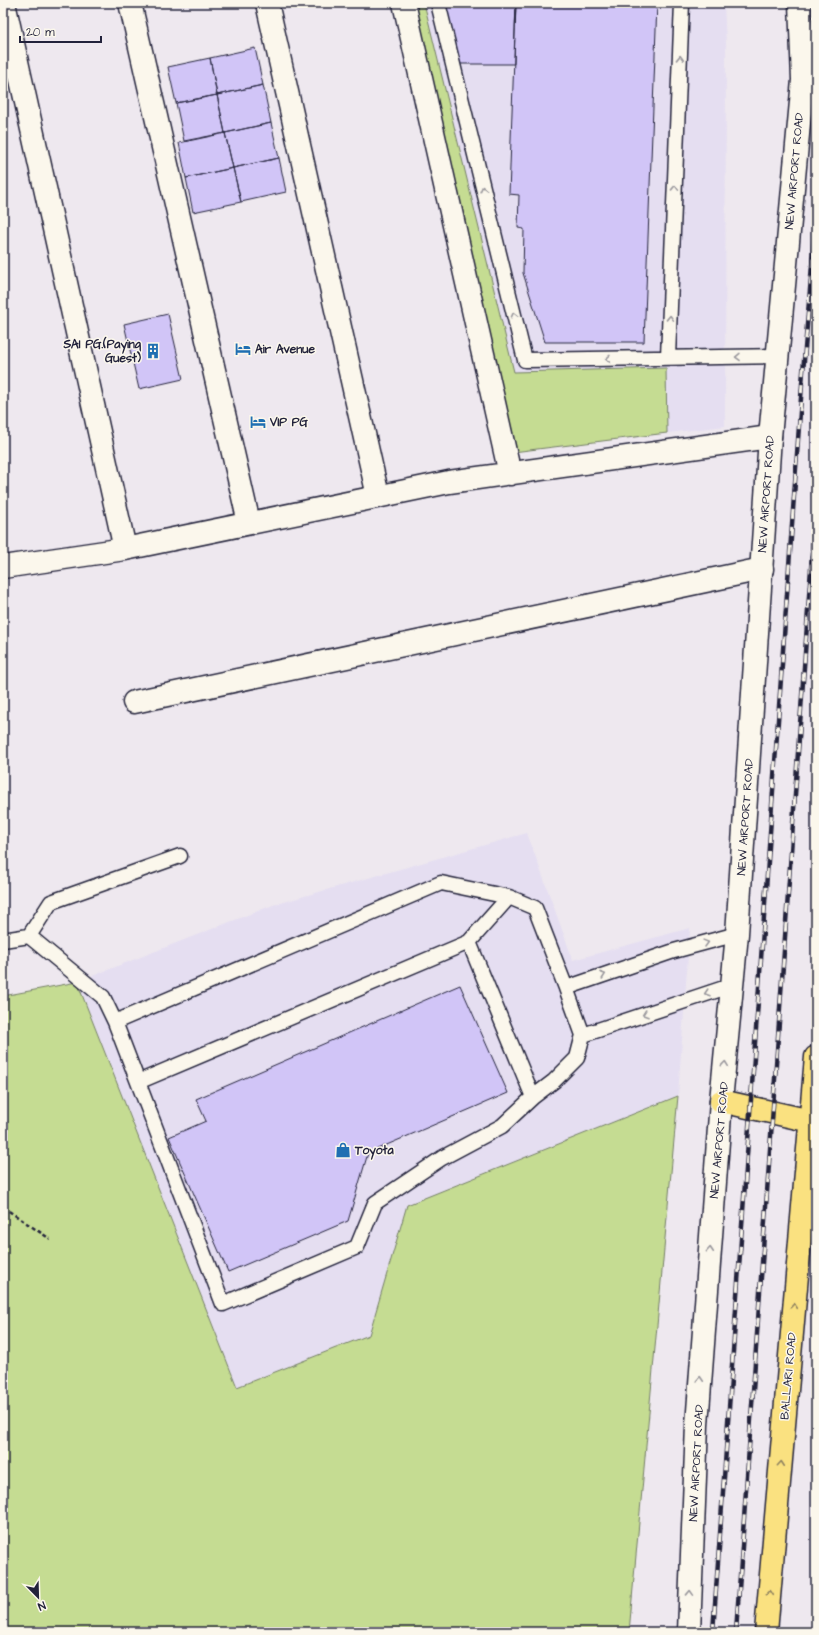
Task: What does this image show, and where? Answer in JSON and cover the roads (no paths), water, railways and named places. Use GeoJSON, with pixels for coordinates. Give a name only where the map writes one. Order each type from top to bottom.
{"type":"FeatureCollection","features":[{"type":"Feature","properties":{"kind":"highway","name":"BALLARI ROAD"},"geometry":{"type":"LineString","coordinates":[[766,1632],[816,1057]]}},
{"type":"Feature","properties":{"kind":"highway"},"geometry":{"type":"LineString","coordinates":[[721,1101],[811,1120]]}},
{"type":"Feature","properties":{"kind":"street"},"geometry":{"type":"LineString","coordinates":[[4,3],[125,549]]}},
{"type":"Feature","properties":{"kind":"street"},"geometry":{"type":"LineString","coordinates":[[130,3],[249,523]]}},
{"type":"Feature","properties":{"kind":"street"},"geometry":{"type":"LineString","coordinates":[[268,3],[378,496]]}},
{"type":"Feature","properties":{"kind":"street"},"geometry":{"type":"LineString","coordinates":[[404,3],[510,474]]}},
{"type":"Feature","properties":{"kind":"street","name":"NEW AIRPORT ROAD"},"geometry":{"type":"LineString","coordinates":[[689,1632],[697,1425],[721,1101],[737,934],[770,437],[803,80],[800,3]]}},
{"type":"Feature","properties":{"kind":"street"},"geometry":{"type":"LineString","coordinates":[[3,566],[125,549],[448,482],[770,437]]}},
{"type":"Feature","properties":{"kind":"street"},"geometry":{"type":"LineString","coordinates":[[134,702],[762,570]]}},
{"type":"Feature","properties":{"kind":"lane"},"geometry":{"type":"LineString","coordinates":[[438,3],[525,360],[777,356]]}},
{"type":"Feature","properties":{"kind":"lane"},"geometry":{"type":"LineString","coordinates":[[668,357],[682,3]]}},
{"type":"Feature","properties":{"kind":"lane"},"geometry":{"type":"LineString","coordinates":[[29,936],[51,902],[180,856]]}},
{"type":"Feature","properties":{"kind":"lane"},"geometry":{"type":"LineString","coordinates":[[3,940],[29,936],[103,997],[115,1022],[223,1304],[357,1247],[375,1203],[442,1158],[502,1126],[533,1097],[554,1081],[577,1058],[583,1035],[535,908],[509,897],[441,883],[115,1022]]}},
{"type":"Feature","properties":{"kind":"lane"},"geometry":{"type":"LineString","coordinates":[[138,1082],[469,942],[509,897]]}},
{"type":"Feature","properties":{"kind":"lane"},"geometry":{"type":"LineString","coordinates":[[566,988],[674,951],[737,934]]}},
{"type":"Feature","properties":{"kind":"lane"},"geometry":{"type":"LineString","coordinates":[[469,942],[533,1097]]}},
{"type":"Feature","properties":{"kind":"lane"},"geometry":{"type":"LineString","coordinates":[[583,1035],[733,985]]}},
{"type":"Feature","properties":{"kind":"railway"},"geometry":{"type":"LineString","coordinates":[[713,1632],[802,384],[816,219]]}},
{"type":"Feature","properties":{"kind":"railway"},"geometry":{"type":"LineString","coordinates":[[736,1632],[816,497]]}},
{"type":"Feature","properties":{"kind":"place","name":"Air Avenue"},"geometry":{"type":"Point","coordinates":[243,349]}},
{"type":"Feature","properties":{"kind":"place","name":"SAI PG.(Paying Guest)"},"geometry":{"type":"Point","coordinates":[153,351]}},
{"type":"Feature","properties":{"kind":"place","name":"VIP PG"},"geometry":{"type":"Point","coordinates":[258,422]}},
{"type":"Feature","properties":{"kind":"place","name":"Toyota"},"geometry":{"type":"Point","coordinates":[343,1150]}}]}
